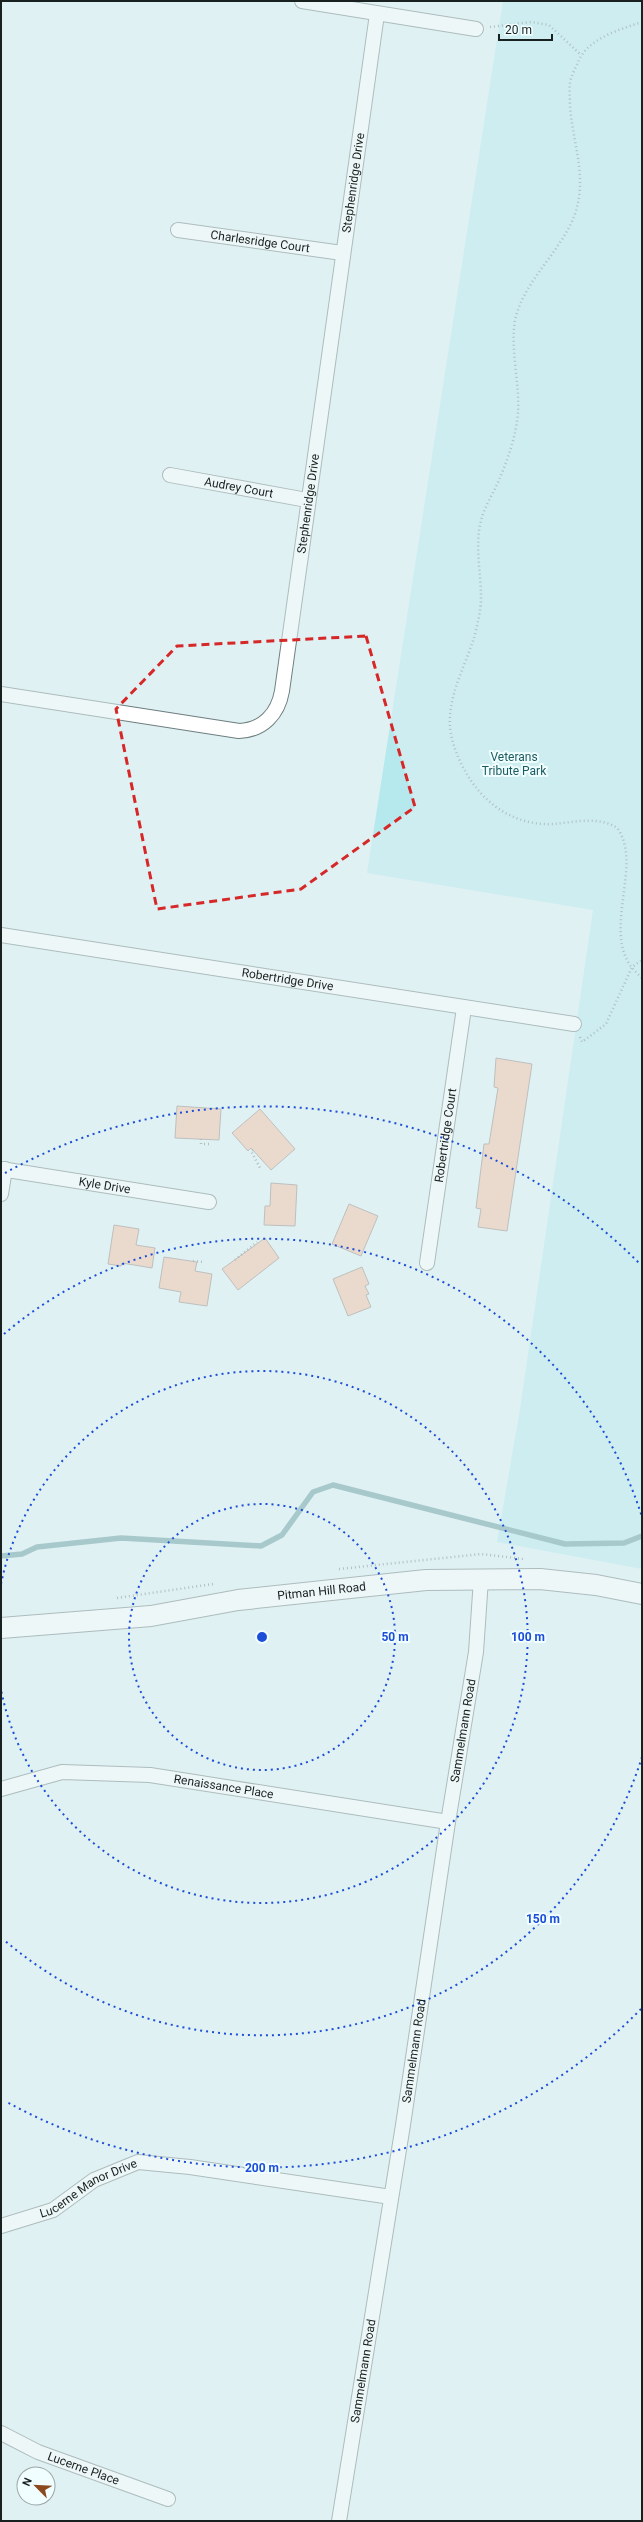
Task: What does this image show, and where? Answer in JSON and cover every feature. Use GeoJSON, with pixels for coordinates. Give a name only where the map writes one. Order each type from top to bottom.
{"type":"FeatureCollection","features":[{"type":"Feature","properties":{"kind":"main road","name":"Pitman Hill Road"},"geometry":{"type":"LineString","coordinates":[[1,1628],[152,1616],[238,1600],[426,1580],[540,1579],[596,1585],[642,1594]]}},
{"type":"Feature","properties":{"kind":"street"},"geometry":{"type":"LineString","coordinates":[[302,1],[476,29]]}},
{"type":"Feature","properties":{"kind":"street","name":"Stephenridge Drive"},"geometry":{"type":"LineString","coordinates":[[1,694],[239,731],[258,727],[276,712],[279,705],[342,252],[377,14]]}},
{"type":"Feature","properties":{"kind":"street","name":"Charlesridge Court"},"geometry":{"type":"LineString","coordinates":[[178,230],[342,252]]}},
{"type":"Feature","properties":{"kind":"street","name":"Audrey Court"},"geometry":{"type":"LineString","coordinates":[[170,475],[307,500]]}},
{"type":"Feature","properties":{"kind":"street","name":"Robertridge Drive"},"geometry":{"type":"LineString","coordinates":[[1,934],[464,1008],[574,1024]]}},
{"type":"Feature","properties":{"kind":"street","name":"Robertridge Court"},"geometry":{"type":"LineString","coordinates":[[427,1263],[464,1008]]}},
{"type":"Feature","properties":{"kind":"street"},"geometry":{"type":"LineString","coordinates":[[1,1194],[3,1169]]}},
{"type":"Feature","properties":{"kind":"street","name":"Kyle Drive"},"geometry":{"type":"LineString","coordinates":[[3,1169],[209,1202]]}},
{"type":"Feature","properties":{"kind":"street","name":"Sammelmann Road"},"geometry":{"type":"LineString","coordinates":[[339,2521],[476,1652],[481,1579]]}},
{"type":"Feature","properties":{"kind":"street","name":"Renaissance Place"},"geometry":{"type":"LineString","coordinates":[[1,1789],[62,1772],[150,1775],[448,1822]]}},
{"type":"Feature","properties":{"kind":"street","name":"Lucerne Manor Drive"},"geometry":{"type":"LineString","coordinates":[[1,2226],[53,2210],[94,2180],[138,2162],[391,2197]]}},
{"type":"Feature","properties":{"kind":"street","name":"Lucerne Place"},"geometry":{"type":"LineString","coordinates":[[1,2433],[38,2452],[168,2499]]}},
{"type":"Feature","properties":{"kind":"path"},"geometry":{"type":"LineString","coordinates":[[476,29],[531,22],[549,25],[581,55]]}},
{"type":"Feature","properties":{"kind":"path"},"geometry":{"type":"LineString","coordinates":[[630,846],[628,839],[616,828],[602,821],[529,823],[503,813],[481,796],[463,769],[451,736],[450,708],[475,635],[481,602],[478,541],[482,516],[500,479],[513,443],[518,413],[515,321],[523,298],[562,240],[575,214],[580,190],[580,161],[571,116],[570,84],[581,55],[600,39],[642,22]]}},
{"type":"Feature","properties":{"kind":"path"},"geometry":{"type":"LineString","coordinates":[[626,925],[622,940],[629,964],[642,978]]}},
{"type":"Feature","properties":{"kind":"path"},"geometry":{"type":"LineString","coordinates":[[574,1024],[582,1042],[606,1024],[632,967],[642,960]]}},
{"type":"Feature","properties":{"kind":"path"},"geometry":{"type":"LineString","coordinates":[[201,1139],[201,1144],[211,1144]]}},
{"type":"Feature","properties":{"kind":"path"},"geometry":{"type":"LineString","coordinates":[[253,1150],[251,1151],[260,1168]]}},
{"type":"Feature","properties":{"kind":"path"},"geometry":{"type":"LineString","coordinates":[[235,1260],[257,1242]]}},
{"type":"Feature","properties":{"kind":"path"},"geometry":{"type":"LineString","coordinates":[[193,1261],[204,1262]]}},
{"type":"Feature","properties":{"kind":"highlighted area"},"geometry":{"type":"Polygon","coordinates":[[[366,636],[415,807],[301,889],[157,909],[116,709],[177,646],[366,636]]]}},
{"type":"Feature","properties":{"kind":"green space","name":"Veterans Tribute Park"},"geometry":{"type":"Polygon","coordinates":[[[503,1],[642,1],[642,1569],[497,1542],[520,1409],[593,910],[367,873],[503,1]]]}},
{"type":"Feature","properties":{"kind":"building"},"geometry":{"type":"Polygon","coordinates":[[[496,1058],[532,1064],[507,1231],[478,1227],[481,1209],[476,1208],[484,1144],[489,1144],[498,1088],[494,1087],[496,1058]]]}},
{"type":"Feature","properties":{"kind":"building"},"geometry":{"type":"Polygon","coordinates":[[[177,1106],[221,1109],[219,1140],[175,1138],[177,1106]]]}},
{"type":"Feature","properties":{"kind":"building"},"geometry":{"type":"Polygon","coordinates":[[[260,1109],[295,1149],[271,1170],[251,1148],[248,1151],[232,1133],[260,1109]]]}},
{"type":"Feature","properties":{"kind":"building"},"geometry":{"type":"Polygon","coordinates":[[[271,1183],[297,1185],[295,1226],[264,1225],[265,1206],[270,1206],[271,1183]]]}},
{"type":"Feature","properties":{"kind":"building"},"geometry":{"type":"Polygon","coordinates":[[[349,1204],[378,1216],[361,1256],[332,1244],[349,1204]]]}},
{"type":"Feature","properties":{"kind":"building"},"geometry":{"type":"Polygon","coordinates":[[[114,1225],[139,1229],[136,1245],[155,1248],[152,1268],[122,1263],[121,1266],[108,1264],[114,1225]]]}},
{"type":"Feature","properties":{"kind":"building"},"geometry":{"type":"Polygon","coordinates":[[[265,1238],[279,1258],[238,1290],[222,1269],[265,1238]]]}},
{"type":"Feature","properties":{"kind":"building"},"geometry":{"type":"Polygon","coordinates":[[[164,1257],[197,1262],[195,1271],[212,1274],[207,1306],[179,1302],[181,1292],[159,1288],[164,1257]]]}},
{"type":"Feature","properties":{"kind":"building"},"geometry":{"type":"Polygon","coordinates":[[[362,1267],[369,1284],[365,1286],[369,1294],[366,1295],[371,1307],[348,1316],[333,1279],[362,1267]]]}},
{"type":"Feature","properties":{"kind":"waterway"},"geometry":{"type":"LineString","coordinates":[[1,1556],[22,1554],[37,1547],[121,1538],[261,1546],[282,1535],[313,1492],[333,1485],[565,1544],[624,1543],[642,1536]]}}]}
